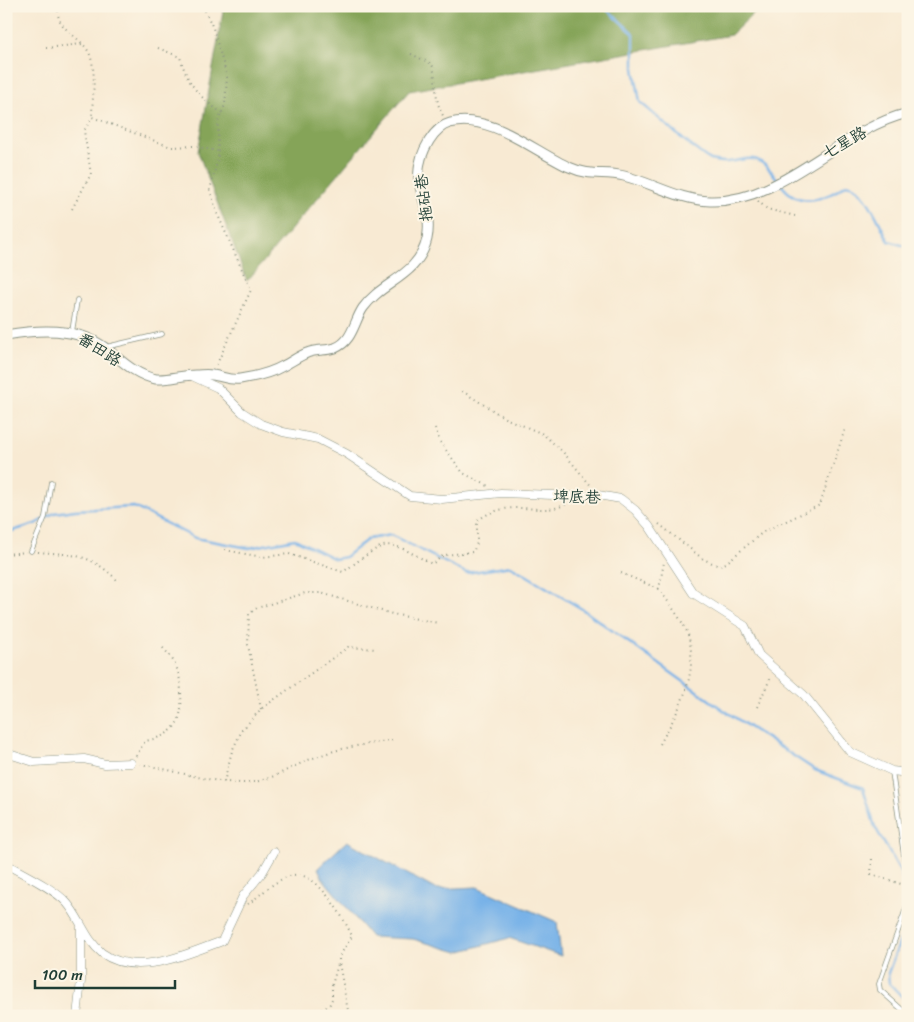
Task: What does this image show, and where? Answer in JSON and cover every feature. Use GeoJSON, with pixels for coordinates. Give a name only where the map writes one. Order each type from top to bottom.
{"type":"FeatureCollection","features":[{"type":"Feature","properties":{"kind":"street","name":"七星路"},"geometry":{"type":"LineString","coordinates":[[750,195],[772,186],[850,137],[885,119],[908,113]]}},
{"type":"Feature","properties":{"kind":"street"},"geometry":{"type":"LineString","coordinates":[[448,123],[469,121],[491,126],[568,167],[590,175],[619,175],[676,194],[708,201],[750,195]]}},
{"type":"Feature","properties":{"kind":"street","name":"拖砧巷"},"geometry":{"type":"LineString","coordinates":[[190,375],[212,374],[237,380],[280,368],[310,351],[335,348],[344,343],[354,330],[363,308],[384,288],[405,275],[417,260],[427,238],[427,218],[418,180],[421,155],[434,134],[448,123]]}},
{"type":"Feature","properties":{"kind":"street","name":"番田路"},"geometry":{"type":"LineString","coordinates":[[6,335],[19,332],[72,332],[104,347],[126,365],[158,379],[190,375]]}},
{"type":"Feature","properties":{"kind":"street","name":"埤底巷"},"geometry":{"type":"LineString","coordinates":[[190,375],[218,388],[242,412],[261,424],[283,432],[318,439],[347,454],[410,496],[442,499],[501,492],[578,496],[598,495],[621,499],[635,510],[666,550],[693,593],[745,626],[759,655],[776,668],[820,712],[850,752],[892,771],[908,773]]}},
{"type":"Feature","properties":{"kind":"street"},"geometry":{"type":"LineString","coordinates":[[6,753],[34,762],[84,759],[104,764],[131,763]]}},
{"type":"Feature","properties":{"kind":"street"},"geometry":{"type":"LineString","coordinates":[[6,864],[67,903],[81,927],[102,952],[121,962],[162,963],[222,941],[242,896],[262,873],[274,852]]}},
{"type":"Feature","properties":{"kind":"street"},"geometry":{"type":"LineString","coordinates":[[77,1016],[81,981],[81,927]]}},
{"type":"Feature","properties":{"kind":"lane"},"geometry":{"type":"LineString","coordinates":[[72,332],[77,300]]}},
{"type":"Feature","properties":{"kind":"lane"},"geometry":{"type":"LineString","coordinates":[[104,347],[162,334]]}},
{"type":"Feature","properties":{"kind":"lane"},"geometry":{"type":"LineString","coordinates":[[31,551],[45,517],[52,482]]}},
{"type":"Feature","properties":{"kind":"lane"},"geometry":{"type":"LineString","coordinates":[[892,771],[908,885]]}},
{"type":"Feature","properties":{"kind":"lane"},"geometry":{"type":"LineString","coordinates":[[908,903],[880,984],[880,990],[908,1015]]}},
{"type":"Feature","properties":{"kind":"path"},"geometry":{"type":"LineString","coordinates":[[59,6],[57,15],[59,22],[90,54],[93,74],[92,117],[84,131],[90,174],[72,209]]}},
{"type":"Feature","properties":{"kind":"path"},"geometry":{"type":"LineString","coordinates":[[203,6],[213,28],[227,77],[225,105],[218,122],[218,151],[210,190],[217,214],[251,290],[212,374]]}},
{"type":"Feature","properties":{"kind":"path"},"geometry":{"type":"LineString","coordinates":[[46,48],[82,44]]}},
{"type":"Feature","properties":{"kind":"path"},"geometry":{"type":"LineString","coordinates":[[158,48],[180,57],[184,70],[200,98],[222,113]]}},
{"type":"Feature","properties":{"kind":"path"},"geometry":{"type":"LineString","coordinates":[[411,54],[432,64],[435,73],[438,110],[448,123]]}},
{"type":"Feature","properties":{"kind":"path"},"geometry":{"type":"LineString","coordinates":[[92,117],[171,148],[194,146],[218,151]]}},
{"type":"Feature","properties":{"kind":"path"},"geometry":{"type":"LineString","coordinates":[[750,195],[767,208],[795,216]]}},
{"type":"Feature","properties":{"kind":"path"},"geometry":{"type":"LineString","coordinates":[[462,391],[505,418],[543,434],[563,452],[598,495]]}},
{"type":"Feature","properties":{"kind":"path"},"geometry":{"type":"LineString","coordinates":[[435,428],[440,442],[463,473],[501,492]]}},
{"type":"Feature","properties":{"kind":"path"},"geometry":{"type":"LineString","coordinates":[[652,520],[669,530],[703,559],[719,566],[726,563],[763,532],[820,505],[845,429]]}},
{"type":"Feature","properties":{"kind":"path"},"geometry":{"type":"LineString","coordinates":[[225,550],[262,557],[289,554],[344,572],[378,546],[397,545],[432,564],[444,555],[472,552],[477,543],[477,521],[488,512],[510,507],[550,508],[565,505],[578,496]]}},
{"type":"Feature","properties":{"kind":"path"},"geometry":{"type":"LineString","coordinates":[[659,589],[666,550]]}},
{"type":"Feature","properties":{"kind":"path"},"geometry":{"type":"LineString","coordinates":[[6,554],[31,551],[80,555],[107,569],[117,580]]}},
{"type":"Feature","properties":{"kind":"path"},"geometry":{"type":"LineString","coordinates":[[621,573],[659,589],[689,637],[690,670],[686,695],[660,744]]}},
{"type":"Feature","properties":{"kind":"path"},"geometry":{"type":"LineString","coordinates":[[260,709],[248,645],[249,614],[257,608],[305,593],[321,593],[392,614],[438,623]]}},
{"type":"Feature","properties":{"kind":"path"},"geometry":{"type":"LineString","coordinates":[[162,647],[174,660],[181,678],[183,710],[170,731],[159,738],[145,741],[131,763],[224,782],[246,783],[269,780],[280,772],[319,755],[393,740]]}},
{"type":"Feature","properties":{"kind":"path"},"geometry":{"type":"LineString","coordinates":[[224,782],[232,751],[242,730],[260,709],[348,647],[377,648]]}},
{"type":"Feature","properties":{"kind":"path"},"geometry":{"type":"LineString","coordinates":[[757,706],[776,668]]}},
{"type":"Feature","properties":{"kind":"path"},"geometry":{"type":"LineString","coordinates":[[872,859],[871,874],[908,885]]}},
{"type":"Feature","properties":{"kind":"path"},"geometry":{"type":"LineString","coordinates":[[236,913],[292,875],[305,874],[317,883],[347,925],[352,936],[339,957],[349,1016]]}},
{"type":"Feature","properties":{"kind":"path"},"geometry":{"type":"LineString","coordinates":[[262,1016],[316,1012],[329,1006],[332,999],[332,985],[339,963]]}},
{"type":"Feature","properties":{"kind":"green space"},"geometry":{"type":"Polygon","coordinates":[[[224,6],[761,6],[731,35],[409,91],[247,281],[198,152],[224,6]]]}},
{"type":"Feature","properties":{"kind":"water"},"geometry":{"type":"Polygon","coordinates":[[[347,841],[435,889],[477,887],[557,922],[561,956],[509,938],[458,952],[413,939],[371,937],[323,879],[318,868],[347,841]]]}},
{"type":"Feature","properties":{"kind":"waterway"},"geometry":{"type":"LineString","coordinates":[[603,6],[634,34],[634,68],[640,102],[705,157],[722,162],[746,159],[760,161],[778,180]]}},
{"type":"Feature","properties":{"kind":"waterway"},"geometry":{"type":"LineString","coordinates":[[781,184],[788,192],[796,197],[805,199],[813,199],[831,194],[847,184],[854,187],[866,199],[889,241],[908,247]]}},
{"type":"Feature","properties":{"kind":"waterway"},"geometry":{"type":"LineString","coordinates":[[6,533],[35,524],[54,513],[134,507],[195,538],[249,548],[295,539],[335,559],[345,557],[368,539],[391,535],[466,573],[511,566],[582,609],[722,709],[815,770],[863,788],[875,827],[899,869],[908,892]]}},
{"type":"Feature","properties":{"kind":"waterway"},"geometry":{"type":"LineString","coordinates":[[908,920],[888,973],[889,983],[908,1003]]}}]}
